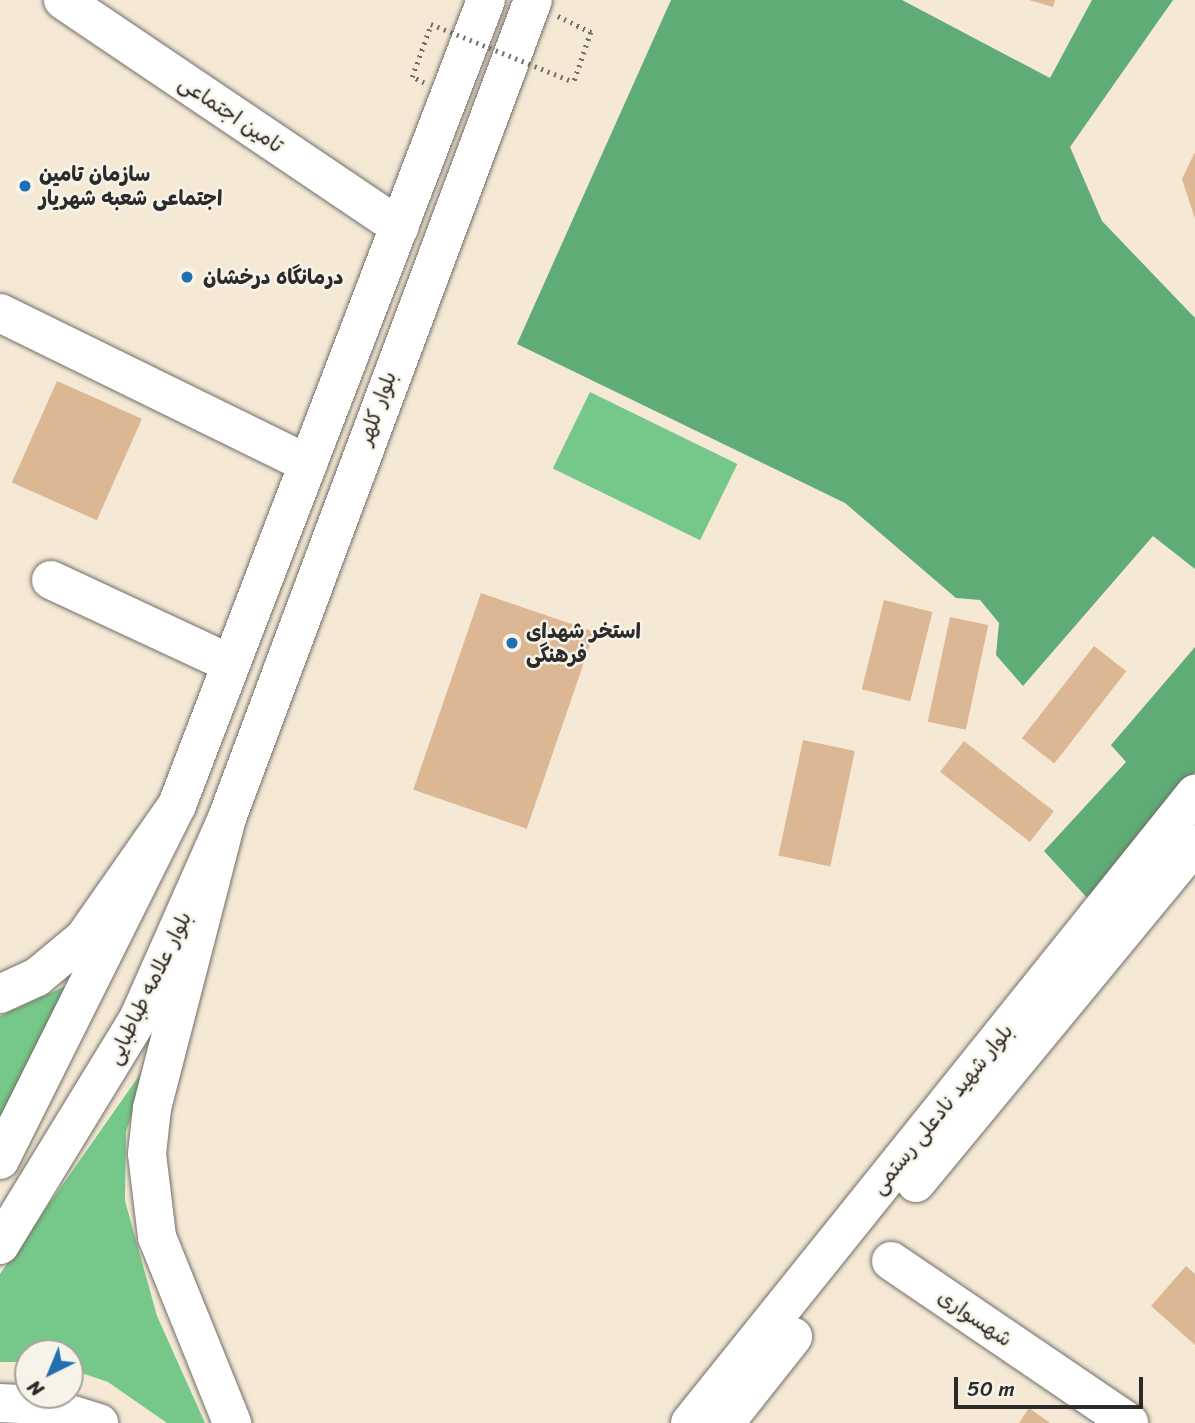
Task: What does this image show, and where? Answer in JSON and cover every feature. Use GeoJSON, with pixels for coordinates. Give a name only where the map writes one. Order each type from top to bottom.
{"type":"FeatureCollection","features":[{"type":"Feature","properties":{"kind":"main road","name":"تامین اجتماعی"},"geometry":{"type":"LineString","coordinates":[[63,0],[400,227]]}},
{"type":"Feature","properties":{"kind":"main road","name":"بلوار کلهر"},"geometry":{"type":"LineString","coordinates":[[177,805],[229,663],[486,0]]}},
{"type":"Feature","properties":{"kind":"main road","name":"بلوار کلهر"},"geometry":{"type":"LineString","coordinates":[[227,818],[533,0]]}},
{"type":"Feature","properties":{"kind":"main road"},"geometry":{"type":"LineString","coordinates":[[0,313],[308,464]]}},
{"type":"Feature","properties":{"kind":"main road"},"geometry":{"type":"LineString","coordinates":[[51,580],[229,663]]}},
{"type":"Feature","properties":{"kind":"main road","name":"بلوار شهید نادعلی رستمی"},"geometry":{"type":"LineString","coordinates":[[690,1423],[1195,794]]}},
{"type":"Feature","properties":{"kind":"main road"},"geometry":{"type":"LineString","coordinates":[[0,994],[37,976],[84,938],[177,805]]}},
{"type":"Feature","properties":{"kind":"main road"},"geometry":{"type":"LineString","coordinates":[[0,1160],[177,805]]}},
{"type":"Feature","properties":{"kind":"main road","name":"بلوار علامه طباطبایی"},"geometry":{"type":"LineString","coordinates":[[8,1234],[138,1019],[227,818]]}},
{"type":"Feature","properties":{"kind":"main road"},"geometry":{"type":"LineString","coordinates":[[227,818],[152,1108],[147,1154],[160,1247],[232,1423]]}},
{"type":"Feature","properties":{"kind":"main road","name":"بلوار شهید نادعلی رستمی"},"geometry":{"type":"LineString","coordinates":[[725,1423],[1195,844]]}},
{"type":"Feature","properties":{"kind":"main road","name":"شهسواری"},"geometry":{"type":"LineString","coordinates":[[891,1261],[1129,1423]]}},
{"type":"Feature","properties":{"kind":"main road"},"geometry":{"type":"LineString","coordinates":[[0,1403],[40,1405],[99,1423]]}},
{"type":"Feature","properties":{"kind":"path"},"geometry":{"type":"LineString","coordinates":[[412,77],[431,24],[574,82],[591,32]]}},
{"type":"Feature","properties":{"kind":"green space"},"geometry":{"type":"Polygon","coordinates":[[[671,0],[902,0],[1050,78],[1092,0],[1173,0],[1070,147],[1102,221],[1195,318],[1195,569],[1153,536],[1023,686],[996,655],[999,623],[980,600],[956,598],[845,503],[517,344],[671,0]]]}},
{"type":"Feature","properties":{"kind":"green space"},"geometry":{"type":"Polygon","coordinates":[[[590,392],[737,464],[700,540],[553,468],[590,392]]]}},
{"type":"Feature","properties":{"kind":"green space"},"geometry":{"type":"Polygon","coordinates":[[[1195,647],[1195,772],[1090,901],[1044,851],[1126,762],[1111,745],[1195,647]]]}},
{"type":"Feature","properties":{"kind":"green space"},"geometry":{"type":"Polygon","coordinates":[[[81,979],[0,1124],[0,1016],[81,979]]]}},
{"type":"Feature","properties":{"kind":"green space"},"geometry":{"type":"Polygon","coordinates":[[[155,1053],[126,1131],[125,1201],[157,1316],[205,1423],[167,1423],[108,1382],[84,1374],[84,1339],[14,1339],[14,1362],[0,1362],[0,1274],[155,1053]]]}},
{"type":"Feature","properties":{"kind":"building"},"geometry":{"type":"Polygon","coordinates":[[[1029,0],[1055,0],[1053,7],[1029,0]]]}},
{"type":"Feature","properties":{"kind":"building"},"geometry":{"type":"Polygon","coordinates":[[[1195,152],[1195,219],[1182,179],[1195,152]]]}},
{"type":"Feature","properties":{"kind":"building"},"geometry":{"type":"Polygon","coordinates":[[[57,381],[142,419],[97,520],[12,482],[57,381]]]}},
{"type":"Feature","properties":{"kind":"building"},"geometry":{"type":"Polygon","coordinates":[[[481,593],[594,632],[527,829],[413,790],[481,593]]]}},
{"type":"Feature","properties":{"kind":"building"},"geometry":{"type":"Polygon","coordinates":[[[884,600],[933,612],[910,701],[862,689],[884,600]]]}},
{"type":"Feature","properties":{"kind":"building"},"geometry":{"type":"Polygon","coordinates":[[[950,617],[988,625],[966,730],[928,722],[950,617]]]}},
{"type":"Feature","properties":{"kind":"building"},"geometry":{"type":"Polygon","coordinates":[[[1094,646],[1126,671],[1054,763],[1022,738],[1094,646]]]}},
{"type":"Feature","properties":{"kind":"building"},"geometry":{"type":"Polygon","coordinates":[[[803,740],[855,751],[830,866],[778,855],[803,740]]]}},
{"type":"Feature","properties":{"kind":"building"},"geometry":{"type":"Polygon","coordinates":[[[964,741],[1054,811],[1030,842],[940,772],[964,741]]]}},
{"type":"Feature","properties":{"kind":"building"},"geometry":{"type":"Polygon","coordinates":[[[1186,1266],[1195,1274],[1195,1345],[1151,1306],[1186,1266]]]}},
{"type":"Feature","properties":{"kind":"building"},"geometry":{"type":"Polygon","coordinates":[[[1029,1408],[1050,1423],[1019,1423],[1029,1408]]]}},
{"type":"Feature","properties":{"kind":"place","name":"سازمان تامین اجتماعی شعبه شهریار"},"geometry":{"type":"Point","coordinates":[25,186]}},
{"type":"Feature","properties":{"kind":"place","name":"درمانگاه درخشان"},"geometry":{"type":"Point","coordinates":[187,277]}},
{"type":"Feature","properties":{"kind":"place","name":"استخر شهدای فرهنگی"},"geometry":{"type":"Point","coordinates":[512,643]}}]}
